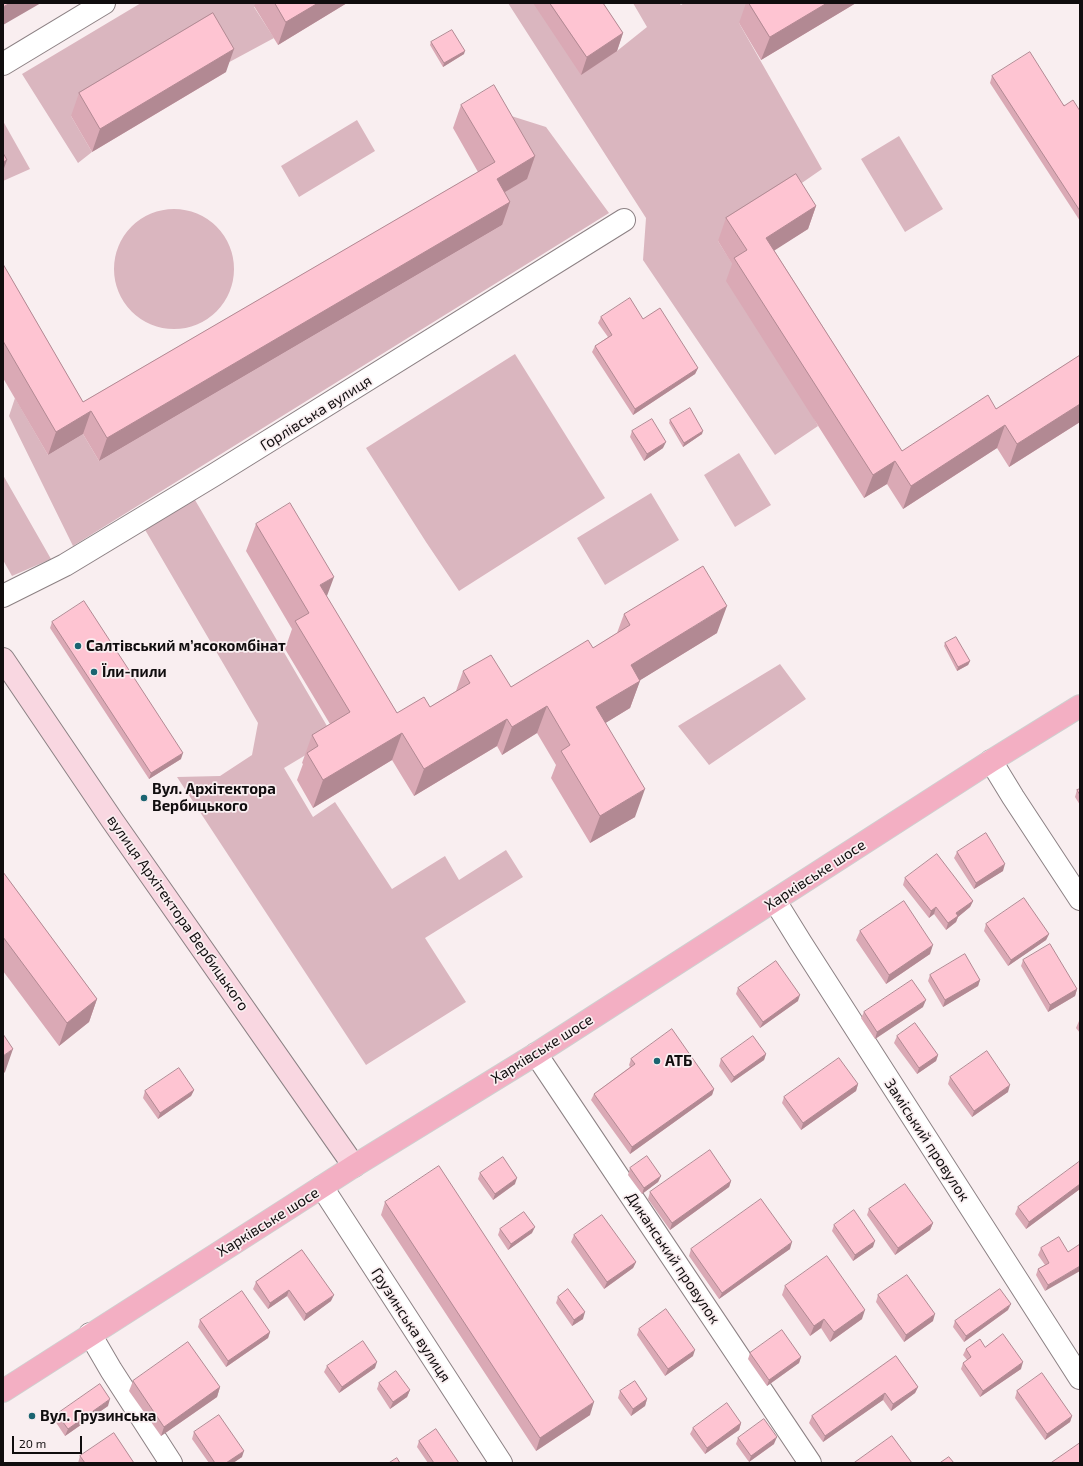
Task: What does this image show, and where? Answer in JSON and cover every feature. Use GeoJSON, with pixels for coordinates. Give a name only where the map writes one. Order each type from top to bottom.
{"type":"FeatureCollection","features":[{"type":"Feature","properties":{"kind":"main road","name":"Харківське шосе"},"geometry":{"type":"LineString","coordinates":[[3,1390],[354,1166],[536,1054],[991,761],[1080,706]]}},
{"type":"Feature","properties":{"kind":"street"},"geometry":{"type":"LineString","coordinates":[[3,64],[104,3]]}},
{"type":"Feature","properties":{"kind":"street","name":"Горлівська вулиця"},"geometry":{"type":"LineString","coordinates":[[3,596],[66,565],[214,475],[624,220]]}},
{"type":"Feature","properties":{"kind":"street","name":"вулиця Архітектора Вербицького"},"geometry":{"type":"LineString","coordinates":[[3,659],[112,820],[354,1166]]}},
{"type":"Feature","properties":{"kind":"street"},"geometry":{"type":"LineString","coordinates":[[991,761],[1080,899]]}},
{"type":"Feature","properties":{"kind":"street","name":"Заміський провулок"},"geometry":{"type":"LineString","coordinates":[[775,901],[1080,1378]]}},
{"type":"Feature","properties":{"kind":"street","name":"Диканський провулок"},"geometry":{"type":"LineString","coordinates":[[536,1054],[810,1463]]}},
{"type":"Feature","properties":{"kind":"street","name":"Грузинська вулиця"},"geometry":{"type":"LineString","coordinates":[[322,1187],[501,1463]]}},
{"type":"Feature","properties":{"kind":"street"},"geometry":{"type":"LineString","coordinates":[[90,1334],[115,1377],[171,1463]]}},
{"type":"Feature","properties":{"kind":"shaded area"},"geometry":{"type":"Polygon","coordinates":[[[141,3],[260,3],[254,7],[274,38],[222,66],[71,116],[92,152],[78,163],[22,74],[141,3]]]}},
{"type":"Feature","properties":{"kind":"shaded area"},"geometry":{"type":"Polygon","coordinates":[[[508,3],[533,3],[617,51],[647,27],[633,3],[679,3],[681,5],[684,3],[771,3],[739,23],[822,169],[718,241],[738,273],[818,426],[775,455],[643,260],[646,218],[508,3]]]}},
{"type":"Feature","properties":{"kind":"shaded area"},"geometry":{"type":"Polygon","coordinates":[[[486,108],[546,127],[609,213],[73,546],[9,416],[15,398],[48,455],[83,434],[99,461],[502,225],[486,108]]]}},
{"type":"Feature","properties":{"kind":"shaded area"},"geometry":{"type":"Polygon","coordinates":[[[357,120],[375,151],[299,197],[281,166],[357,120]]]}},
{"type":"Feature","properties":{"kind":"shaded area"},"geometry":{"type":"Polygon","coordinates":[[[3,121],[30,169],[3,181],[3,121]]]}},
{"type":"Feature","properties":{"kind":"shaded area"},"geometry":{"type":"Polygon","coordinates":[[[899,136],[943,209],[905,232],[861,159],[899,136]]]}},
{"type":"Feature","properties":{"kind":"shaded area"},"geometry":{"type":"Polygon","coordinates":[[[174,209],[197,213],[217,226],[230,246],[234,269],[230,292],[217,312],[197,325],[174,329],[151,325],[131,312],[118,292],[114,269],[118,246],[131,226],[151,213],[174,209]]]}},
{"type":"Feature","properties":{"kind":"shaded area"},"geometry":{"type":"Polygon","coordinates":[[[515,354],[605,498],[459,591],[366,448],[515,354]]]}},
{"type":"Feature","properties":{"kind":"shaded area"},"geometry":{"type":"Polygon","coordinates":[[[739,453],[771,505],[735,527],[704,475],[739,453]]]}},
{"type":"Feature","properties":{"kind":"shaded area"},"geometry":{"type":"Polygon","coordinates":[[[3,475],[51,559],[12,576],[3,560],[3,475]]]}},
{"type":"Feature","properties":{"kind":"shaded area"},"geometry":{"type":"Polygon","coordinates":[[[651,493],[679,540],[605,585],[577,538],[651,493]]]}},
{"type":"Feature","properties":{"kind":"shaded area"},"geometry":{"type":"Polygon","coordinates":[[[195,500],[334,738],[284,768],[313,817],[335,802],[392,889],[445,856],[459,880],[506,850],[523,877],[425,938],[466,1002],[366,1065],[177,777],[220,776],[252,755],[258,723],[144,528],[195,500]]]}},
{"type":"Feature","properties":{"kind":"shaded area"},"geometry":{"type":"Polygon","coordinates":[[[780,664],[806,699],[709,765],[678,726],[780,664]]]}},
{"type":"Feature","properties":{"kind":"building"},"geometry":{"type":"Polygon","coordinates":[[[3,3],[10,3],[3,7],[3,3]]]}},
{"type":"Feature","properties":{"kind":"building"},"geometry":{"type":"Polygon","coordinates":[[[275,3],[318,3],[286,22],[275,3]]]}},
{"type":"Feature","properties":{"kind":"building"},"geometry":{"type":"Polygon","coordinates":[[[550,3],[603,3],[623,33],[587,57],[550,3]]]}},
{"type":"Feature","properties":{"kind":"building"},"geometry":{"type":"Polygon","coordinates":[[[749,3],[827,3],[770,37],[749,3]]]}},
{"type":"Feature","properties":{"kind":"building"},"geometry":{"type":"Polygon","coordinates":[[[213,13],[234,49],[100,129],[79,93],[213,13]]]}},
{"type":"Feature","properties":{"kind":"building"},"geometry":{"type":"Polygon","coordinates":[[[452,30],[465,51],[444,63],[431,42],[452,30]]]}},
{"type":"Feature","properties":{"kind":"building"},"geometry":{"type":"Polygon","coordinates":[[[1030,52],[1064,106],[1073,100],[1080,111],[1080,211],[992,76],[1030,52]]]}},
{"type":"Feature","properties":{"kind":"building"},"geometry":{"type":"Polygon","coordinates":[[[494,85],[535,156],[497,179],[510,202],[107,438],[91,411],[56,432],[3,341],[3,264],[83,402],[495,162],[461,105],[494,85]]]}},
{"type":"Feature","properties":{"kind":"building"},"geometry":{"type":"Polygon","coordinates":[[[3,153],[7,160],[3,162],[3,153]]]}},
{"type":"Feature","properties":{"kind":"building"},"geometry":{"type":"Polygon","coordinates":[[[796,174],[816,206],[766,238],[902,451],[988,395],[996,409],[1080,355],[1080,404],[1017,444],[1005,425],[911,486],[895,461],[873,475],[734,258],[747,250],[726,218],[796,174]]]}},
{"type":"Feature","properties":{"kind":"building"},"geometry":{"type":"Polygon","coordinates":[[[630,298],[643,319],[660,308],[698,368],[635,409],[595,346],[612,335],[601,317],[630,298]]]}},
{"type":"Feature","properties":{"kind":"building"},"geometry":{"type":"Polygon","coordinates":[[[690,408],[703,431],[684,443],[670,420],[690,408]]]}},
{"type":"Feature","properties":{"kind":"building"},"geometry":{"type":"Polygon","coordinates":[[[652,419],[666,442],[647,454],[632,431],[652,419]]]}},
{"type":"Feature","properties":{"kind":"building"},"geometry":{"type":"Polygon","coordinates":[[[290,503],[334,577],[320,585],[397,713],[424,697],[430,707],[470,683],[463,671],[491,655],[511,687],[588,640],[593,648],[630,625],[624,614],[703,566],[727,606],[631,665],[640,681],[596,707],[645,789],[600,816],[561,751],[570,745],[547,706],[512,727],[507,719],[424,769],[402,733],[323,780],[307,753],[318,746],[312,735],[350,712],[295,621],[309,613],[256,524],[290,503]]]}},
{"type":"Feature","properties":{"kind":"building"},"geometry":{"type":"Polygon","coordinates":[[[84,601],[183,753],[151,773],[52,622],[84,601]]]}},
{"type":"Feature","properties":{"kind":"building"},"geometry":{"type":"Polygon","coordinates":[[[956,637],[970,661],[958,667],[945,643],[956,637]]]}},
{"type":"Feature","properties":{"kind":"building"},"geometry":{"type":"Polygon","coordinates":[[[986,833],[1005,864],[976,883],[957,852],[986,833]]]}},
{"type":"Feature","properties":{"kind":"building"},"geometry":{"type":"Polygon","coordinates":[[[937,854],[973,901],[956,913],[958,916],[948,923],[936,907],[931,911],[905,878],[937,854]]]}},
{"type":"Feature","properties":{"kind":"building"},"geometry":{"type":"Polygon","coordinates":[[[3,872],[97,999],[67,1023],[3,937],[3,872]]]}},
{"type":"Feature","properties":{"kind":"building"},"geometry":{"type":"Polygon","coordinates":[[[1024,898],[1049,934],[1011,960],[986,924],[1024,898]]]}},
{"type":"Feature","properties":{"kind":"building"},"geometry":{"type":"Polygon","coordinates":[[[904,901],[933,945],[889,975],[860,931],[904,901]]]}},
{"type":"Feature","properties":{"kind":"building"},"geometry":{"type":"Polygon","coordinates":[[[1050,944],[1077,989],[1050,1005],[1023,960],[1050,944]]]}},
{"type":"Feature","properties":{"kind":"building"},"geometry":{"type":"Polygon","coordinates":[[[965,954],[980,980],[945,1000],[930,975],[965,954]]]}},
{"type":"Feature","properties":{"kind":"building"},"geometry":{"type":"Polygon","coordinates":[[[776,961],[800,995],[763,1022],[738,988],[776,961]]]}},
{"type":"Feature","properties":{"kind":"building"},"geometry":{"type":"Polygon","coordinates":[[[912,980],[926,1000],[877,1032],[864,1012],[912,980]]]}},
{"type":"Feature","properties":{"kind":"building"},"geometry":{"type":"Polygon","coordinates":[[[915,1023],[938,1055],[919,1068],[897,1036],[915,1023]]]}},
{"type":"Feature","properties":{"kind":"building"},"geometry":{"type":"Polygon","coordinates":[[[672,1029],[714,1089],[632,1147],[594,1094],[635,1064],[631,1059],[672,1029]]]}},
{"type":"Feature","properties":{"kind":"building"},"geometry":{"type":"Polygon","coordinates":[[[3,1034],[13,1049],[3,1056],[3,1034]]]}},
{"type":"Feature","properties":{"kind":"building"},"geometry":{"type":"Polygon","coordinates":[[[753,1036],[766,1054],[734,1077],[721,1059],[753,1036]]]}},
{"type":"Feature","properties":{"kind":"building"},"geometry":{"type":"Polygon","coordinates":[[[987,1051],[1010,1085],[974,1111],[950,1077],[987,1051]]]}},
{"type":"Feature","properties":{"kind":"building"},"geometry":{"type":"Polygon","coordinates":[[[839,1058],[858,1084],[803,1123],[784,1097],[839,1058]]]}},
{"type":"Feature","properties":{"kind":"building"},"geometry":{"type":"Polygon","coordinates":[[[179,1068],[194,1090],[160,1113],[145,1091],[179,1068]]]}},
{"type":"Feature","properties":{"kind":"building"},"geometry":{"type":"Polygon","coordinates":[[[710,1150],[731,1181],[672,1223],[650,1192],[710,1150]]]}},
{"type":"Feature","properties":{"kind":"building"},"geometry":{"type":"Polygon","coordinates":[[[647,1156],[661,1176],[644,1188],[630,1168],[647,1156]]]}},
{"type":"Feature","properties":{"kind":"building"},"geometry":{"type":"Polygon","coordinates":[[[503,1157],[517,1178],[495,1194],[480,1173],[503,1157]]]}},
{"type":"Feature","properties":{"kind":"building"},"geometry":{"type":"Polygon","coordinates":[[[1079,1162],[1080,1184],[1029,1222],[1018,1207],[1079,1162]]]}},
{"type":"Feature","properties":{"kind":"building"},"geometry":{"type":"Polygon","coordinates":[[[439,1166],[594,1402],[540,1438],[385,1202],[439,1166]]]}},
{"type":"Feature","properties":{"kind":"building"},"geometry":{"type":"Polygon","coordinates":[[[905,1184],[933,1223],[898,1248],[869,1209],[905,1184]]]}},
{"type":"Feature","properties":{"kind":"building"},"geometry":{"type":"Polygon","coordinates":[[[761,1199],[792,1242],[722,1293],[691,1249],[761,1199]]]}},
{"type":"Feature","properties":{"kind":"building"},"geometry":{"type":"Polygon","coordinates":[[[854,1210],[875,1241],[855,1255],[834,1225],[854,1210]]]}},
{"type":"Feature","properties":{"kind":"building"},"geometry":{"type":"Polygon","coordinates":[[[524,1212],[535,1227],[511,1244],[500,1229],[524,1212]]]}},
{"type":"Feature","properties":{"kind":"building"},"geometry":{"type":"Polygon","coordinates":[[[602,1215],[636,1262],[607,1282],[574,1235],[602,1215]]]}},
{"type":"Feature","properties":{"kind":"building"},"geometry":{"type":"Polygon","coordinates":[[[1059,1237],[1068,1252],[1080,1244],[1080,1266],[1048,1285],[1038,1269],[1049,1263],[1041,1248],[1059,1237]]]}},
{"type":"Feature","properties":{"kind":"building"},"geometry":{"type":"Polygon","coordinates":[[[302,1250],[334,1295],[306,1314],[289,1290],[270,1303],[256,1282],[302,1250]]]}},
{"type":"Feature","properties":{"kind":"building"},"geometry":{"type":"Polygon","coordinates":[[[827,1256],[865,1310],[834,1332],[824,1319],[814,1326],[785,1286],[827,1256]]]}},
{"type":"Feature","properties":{"kind":"building"},"geometry":{"type":"Polygon","coordinates":[[[907,1275],[935,1314],[906,1335],[878,1295],[907,1275]]]}},
{"type":"Feature","properties":{"kind":"building"},"geometry":{"type":"Polygon","coordinates":[[[568,1289],[585,1312],[574,1320],[558,1297],[568,1289]]]}},
{"type":"Feature","properties":{"kind":"building"},"geometry":{"type":"Polygon","coordinates":[[[1000,1289],[1011,1304],[966,1336],[955,1321],[1000,1289]]]}},
{"type":"Feature","properties":{"kind":"building"},"geometry":{"type":"Polygon","coordinates":[[[242,1291],[270,1332],[228,1361],[200,1320],[242,1291]]]}},
{"type":"Feature","properties":{"kind":"building"},"geometry":{"type":"Polygon","coordinates":[[[666,1309],[695,1350],[668,1369],[639,1329],[666,1309]]]}},
{"type":"Feature","properties":{"kind":"building"},"geometry":{"type":"Polygon","coordinates":[[[782,1330],[801,1357],[769,1380],[750,1353],[782,1330]]]}},
{"type":"Feature","properties":{"kind":"building"},"geometry":{"type":"Polygon","coordinates":[[[1003,1334],[1023,1362],[983,1391],[963,1363],[971,1357],[966,1349],[980,1339],[985,1347],[1003,1334]]]}},
{"type":"Feature","properties":{"kind":"building"},"geometry":{"type":"Polygon","coordinates":[[[363,1341],[377,1362],[342,1387],[327,1366],[363,1341]]]}},
{"type":"Feature","properties":{"kind":"building"},"geometry":{"type":"Polygon","coordinates":[[[188,1342],[220,1387],[164,1427],[133,1381],[188,1342]]]}},
{"type":"Feature","properties":{"kind":"building"},"geometry":{"type":"Polygon","coordinates":[[[896,1356],[918,1387],[893,1404],[885,1393],[825,1436],[812,1416],[896,1356]]]}},
{"type":"Feature","properties":{"kind":"building"},"geometry":{"type":"Polygon","coordinates":[[[396,1371],[410,1390],[393,1402],[379,1383],[396,1371]]]}},
{"type":"Feature","properties":{"kind":"building"},"geometry":{"type":"Polygon","coordinates":[[[1042,1373],[1072,1416],[1047,1434],[1017,1391],[1042,1373]]]}},
{"type":"Feature","properties":{"kind":"building"},"geometry":{"type":"Polygon","coordinates":[[[635,1381],[647,1399],[633,1409],[620,1391],[635,1381]]]}},
{"type":"Feature","properties":{"kind":"building"},"geometry":{"type":"Polygon","coordinates":[[[100,1384],[110,1399],[68,1429],[57,1414],[100,1384]]]}},
{"type":"Feature","properties":{"kind":"building"},"geometry":{"type":"Polygon","coordinates":[[[727,1403],[741,1423],[707,1448],[693,1428],[727,1403]]]}},
{"type":"Feature","properties":{"kind":"building"},"geometry":{"type":"Polygon","coordinates":[[[219,1415],[244,1451],[226,1463],[215,1463],[194,1432],[219,1415]]]}},
{"type":"Feature","properties":{"kind":"building"},"geometry":{"type":"Polygon","coordinates":[[[764,1419],[777,1437],[751,1456],[738,1438],[764,1419]]]}},
{"type":"Feature","properties":{"kind":"building"},"geometry":{"type":"Polygon","coordinates":[[[436,1429],[459,1463],[434,1463],[419,1441],[436,1429]]]}},
{"type":"Feature","properties":{"kind":"building"},"geometry":{"type":"Polygon","coordinates":[[[114,1433],[134,1463],[85,1463],[80,1456],[114,1433]]]}},
{"type":"Feature","properties":{"kind":"building"},"geometry":{"type":"Polygon","coordinates":[[[892,1436],[912,1463],[854,1463],[892,1436]]]}},
{"type":"Feature","properties":{"kind":"building"},"geometry":{"type":"Polygon","coordinates":[[[1080,1443],[1080,1463],[1051,1463],[1080,1443]]]}},
{"type":"Feature","properties":{"kind":"building"},"geometry":{"type":"Polygon","coordinates":[[[949,1457],[954,1463],[940,1463],[949,1457]]]}},
{"type":"Feature","properties":{"kind":"building"},"geometry":{"type":"Polygon","coordinates":[[[397,1458],[400,1463],[389,1463],[397,1458]]]}},
{"type":"Feature","properties":{"kind":"place","name":"Салтівський м’ясокомбінат"},"geometry":{"type":"Point","coordinates":[78,646]}},
{"type":"Feature","properties":{"kind":"place","name":"Їли-пили"},"geometry":{"type":"Point","coordinates":[94,672]}},
{"type":"Feature","properties":{"kind":"place","name":"Вул. Архітектора Вербицького"},"geometry":{"type":"Point","coordinates":[144,798]}},
{"type":"Feature","properties":{"kind":"place","name":"АТБ"},"geometry":{"type":"Point","coordinates":[657,1061]}},
{"type":"Feature","properties":{"kind":"place","name":"Вул. Грузинська"},"geometry":{"type":"Point","coordinates":[32,1416]}}]}
